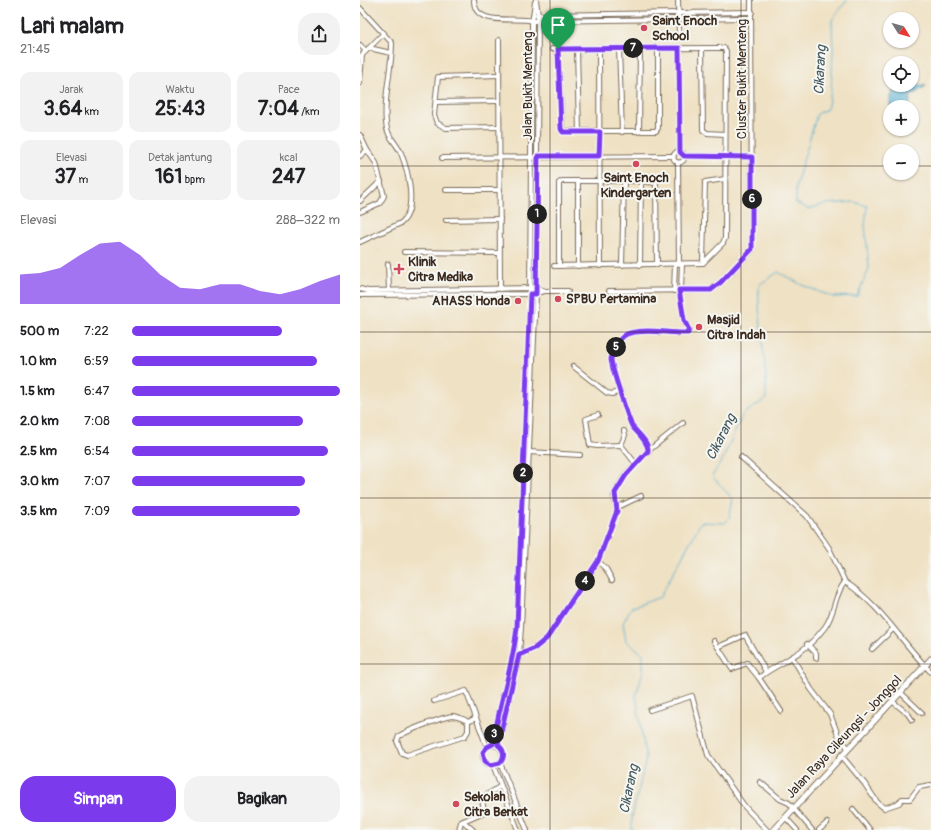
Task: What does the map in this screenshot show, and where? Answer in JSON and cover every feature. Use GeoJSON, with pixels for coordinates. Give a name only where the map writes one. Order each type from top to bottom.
{"type":"FeatureCollection","features":[{"type":"Feature","properties":{"kind":"main road","name":"Jalan Raya Cileungsi - Jonggol"},"geometry":{"type":"LineString","coordinates":[[774,830],[841,755],[931,660]]}},
{"type":"Feature","properties":{"kind":"street"},"geometry":{"type":"LineString","coordinates":[[474,0],[475,8],[486,18],[525,18],[533,15],[627,16],[678,19],[751,18]]}},
{"type":"Feature","properties":{"kind":"street","name":"Jalan Bukit Menteng"},"geometry":{"type":"LineString","coordinates":[[493,744],[497,719],[514,653],[517,627],[530,294],[532,21],[536,0],[538,15],[536,294],[529,452],[519,655],[498,745],[504,753],[504,757],[500,763]]}},
{"type":"Feature","properties":{"kind":"street"},"geometry":{"type":"LineString","coordinates":[[678,0],[677,12],[679,35]]}},
{"type":"Feature","properties":{"kind":"street","name":"Cluster Bukit Menteng"},"geometry":{"type":"LineString","coordinates":[[609,291],[711,290],[721,282],[752,250],[752,0]]}},
{"type":"Feature","properties":{"kind":"street"},"geometry":{"type":"LineString","coordinates":[[360,8],[391,40],[385,111],[386,126],[388,136],[400,153],[411,195],[409,212],[406,219],[360,242]]}},
{"type":"Feature","properties":{"kind":"street"},"geometry":{"type":"LineString","coordinates":[[627,16],[677,12],[752,12]]}},
{"type":"Feature","properties":{"kind":"street"},"geometry":{"type":"LineString","coordinates":[[525,18],[532,21],[589,16]]}},
{"type":"Feature","properties":{"kind":"street"},"geometry":{"type":"LineString","coordinates":[[364,53],[384,33]]}},
{"type":"Feature","properties":{"kind":"street"},"geometry":{"type":"LineString","coordinates":[[499,40],[500,289]]}},
{"type":"Feature","properties":{"kind":"street"},"geometry":{"type":"LineString","coordinates":[[360,45],[364,53],[360,84]]}},
{"type":"Feature","properties":{"kind":"street"},"geometry":{"type":"LineString","coordinates":[[599,48],[600,266]]}},
{"type":"Feature","properties":{"kind":"street"},"geometry":{"type":"LineString","coordinates":[[619,48],[622,132]]}},
{"type":"Feature","properties":{"kind":"street"},"geometry":{"type":"LineString","coordinates":[[639,132],[640,48]]}},
{"type":"Feature","properties":{"kind":"street"},"geometry":{"type":"LineString","coordinates":[[558,49],[561,129],[563,132],[639,132],[656,131],[658,128],[658,48]]}},
{"type":"Feature","properties":{"kind":"street"},"geometry":{"type":"LineString","coordinates":[[678,163],[682,162],[684,156],[680,152],[679,48]]}},
{"type":"Feature","properties":{"kind":"street"},"geometry":{"type":"LineString","coordinates":[[702,48],[703,130],[707,133],[725,134]]}},
{"type":"Feature","properties":{"kind":"street","name":"Cluster Bukit Menteng"},"geometry":{"type":"LineString","coordinates":[[552,49],[725,49],[726,158],[724,240],[703,263]]}},
{"type":"Feature","properties":{"kind":"street"},"geometry":{"type":"LineString","coordinates":[[577,49],[579,132]]}},
{"type":"Feature","properties":{"kind":"street"},"geometry":{"type":"LineString","coordinates":[[364,53],[391,53]]}},
{"type":"Feature","properties":{"kind":"street"},"geometry":{"type":"LineString","coordinates":[[499,75],[438,77],[435,120],[443,128],[499,127]]}},
{"type":"Feature","properties":{"kind":"street"},"geometry":{"type":"LineString","coordinates":[[436,102],[499,101]]}},
{"type":"Feature","properties":{"kind":"street"},"geometry":{"type":"LineString","coordinates":[[360,135],[367,150],[376,163],[384,196],[383,200],[360,212]]}},
{"type":"Feature","properties":{"kind":"street"},"geometry":{"type":"LineString","coordinates":[[360,156],[367,150]]}},
{"type":"Feature","properties":{"kind":"street"},"geometry":{"type":"LineString","coordinates":[[442,158],[500,158],[532,156],[673,156],[675,152],[680,152]]}},
{"type":"Feature","properties":{"kind":"street"},"geometry":{"type":"LineString","coordinates":[[648,451],[648,446],[632,426],[624,408],[611,360],[613,351],[623,336],[643,331],[688,333],[689,330],[684,320],[678,290],[678,163],[674,160],[673,156]]}},
{"type":"Feature","properties":{"kind":"street","name":"Cluster Bukit Menteng"},"geometry":{"type":"LineString","coordinates":[[684,156],[726,158],[752,157]]}},
{"type":"Feature","properties":{"kind":"street"},"geometry":{"type":"LineString","coordinates":[[554,266],[703,263],[704,183],[706,181],[725,179]]}},
{"type":"Feature","properties":{"kind":"street"},"geometry":{"type":"LineString","coordinates":[[360,200],[381,181]]}},
{"type":"Feature","properties":{"kind":"street"},"geometry":{"type":"LineString","coordinates":[[560,266],[559,183],[562,181],[654,182],[658,186],[657,265]]}},
{"type":"Feature","properties":{"kind":"street"},"geometry":{"type":"LineString","coordinates":[[578,181],[578,266]]}},
{"type":"Feature","properties":{"kind":"street"},"geometry":{"type":"LineString","coordinates":[[622,265],[624,181]]}},
{"type":"Feature","properties":{"kind":"street"},"geometry":{"type":"LineString","coordinates":[[640,265],[641,181]]}},
{"type":"Feature","properties":{"kind":"street"},"geometry":{"type":"LineString","coordinates":[[446,190],[500,190]]}},
{"type":"Feature","properties":{"kind":"street"},"geometry":{"type":"LineString","coordinates":[[446,220],[500,219]]}},
{"type":"Feature","properties":{"kind":"street"},"geometry":{"type":"LineString","coordinates":[[404,252],[500,253]]}},
{"type":"Feature","properties":{"kind":"street"},"geometry":{"type":"LineString","coordinates":[[388,264],[388,290]]}},
{"type":"Feature","properties":{"kind":"street"},"geometry":{"type":"LineString","coordinates":[[678,290],[679,264]]}},
{"type":"Feature","properties":{"kind":"street"},"geometry":{"type":"LineString","coordinates":[[360,295],[378,290],[536,288],[568,291]]}},
{"type":"Feature","properties":{"kind":"street"},"geometry":{"type":"LineString","coordinates":[[360,289],[379,296],[536,294],[546,290]]}},
{"type":"Feature","properties":{"kind":"street"},"geometry":{"type":"LineString","coordinates":[[573,366],[607,394],[613,394],[620,390]]}},
{"type":"Feature","properties":{"kind":"street"},"geometry":{"type":"LineString","coordinates":[[598,415],[586,419],[590,445],[620,445]]}},
{"type":"Feature","properties":{"kind":"street"},"geometry":{"type":"LineString","coordinates":[[519,655],[535,648],[547,638],[598,561],[618,507],[615,493],[626,475],[648,451],[683,423]]}},
{"type":"Feature","properties":{"kind":"street"},"geometry":{"type":"LineString","coordinates":[[620,445],[625,436],[624,431]]}},
{"type":"Feature","properties":{"kind":"street"},"geometry":{"type":"LineString","coordinates":[[620,445],[636,464]]}},
{"type":"Feature","properties":{"kind":"street"},"geometry":{"type":"LineString","coordinates":[[529,452],[580,455]]}},
{"type":"Feature","properties":{"kind":"street"},"geometry":{"type":"LineString","coordinates":[[741,457],[807,516],[829,548],[845,582],[854,588],[874,607],[931,672]]}},
{"type":"Feature","properties":{"kind":"street"},"geometry":{"type":"LineString","coordinates":[[618,507],[641,496]]}},
{"type":"Feature","properties":{"kind":"street"},"geometry":{"type":"LineString","coordinates":[[598,561],[606,569],[612,580]]}},
{"type":"Feature","properties":{"kind":"street"},"geometry":{"type":"LineString","coordinates":[[759,678],[766,672],[792,657],[825,627],[840,589],[845,582]]}},
{"type":"Feature","properties":{"kind":"street"},"geometry":{"type":"LineString","coordinates":[[872,649],[893,629]]}},
{"type":"Feature","properties":{"kind":"street"},"geometry":{"type":"LineString","coordinates":[[718,647],[745,635],[766,672]]}},
{"type":"Feature","properties":{"kind":"street"},"geometry":{"type":"LineString","coordinates":[[714,642],[732,669],[746,663],[759,678],[781,711]]}},
{"type":"Feature","properties":{"kind":"street"},"geometry":{"type":"LineString","coordinates":[[807,644],[816,654],[816,658]]}},
{"type":"Feature","properties":{"kind":"street"},"geometry":{"type":"LineString","coordinates":[[792,657],[811,688],[830,714],[836,732],[848,748]]}},
{"type":"Feature","properties":{"kind":"street"},"geometry":{"type":"LineString","coordinates":[[434,700],[464,690],[487,747]]}},
{"type":"Feature","properties":{"kind":"street"},"geometry":{"type":"LineString","coordinates":[[900,692],[922,713]]}},
{"type":"Feature","properties":{"kind":"street"},"geometry":{"type":"LineString","coordinates":[[650,710],[692,696],[708,756],[745,807],[767,830]]}},
{"type":"Feature","properties":{"kind":"street"},"geometry":{"type":"LineString","coordinates":[[892,701],[908,714],[912,720]]}},
{"type":"Feature","properties":{"kind":"street"},"geometry":{"type":"LineString","coordinates":[[451,716],[468,722],[468,731],[465,736],[407,755],[402,753],[397,741],[399,736],[407,732],[451,716]]}},
{"type":"Feature","properties":{"kind":"street"},"geometry":{"type":"LineString","coordinates":[[468,722],[476,718]]}},
{"type":"Feature","properties":{"kind":"street"},"geometry":{"type":"LineString","coordinates":[[498,745],[493,744],[487,747],[483,752],[484,759],[487,763],[493,765],[500,763],[527,830]]}},
{"type":"Feature","properties":{"kind":"street"},"geometry":{"type":"LineString","coordinates":[[841,755],[864,783],[877,802],[884,808],[899,803],[902,799],[911,798],[919,787],[931,785]]}},
{"type":"Feature","properties":{"kind":"street"},"geometry":{"type":"LineString","coordinates":[[493,765],[518,830]]}},
{"type":"Feature","properties":{"kind":"street"},"geometry":{"type":"LineString","coordinates":[[760,782],[780,799],[789,803],[812,830]]}},
{"type":"Feature","properties":{"kind":"street"},"geometry":{"type":"LineString","coordinates":[[459,830],[460,824],[463,821],[484,812],[482,798],[501,786]]}},
{"type":"Feature","properties":{"kind":"street"},"geometry":{"type":"LineString","coordinates":[[853,809],[870,830]]}},
{"type":"Feature","properties":{"kind":"street"},"geometry":{"type":"LineString","coordinates":[[786,818],[797,830]]}},
{"type":"Feature","properties":{"kind":"street"},"geometry":{"type":"LineString","coordinates":[[463,821],[473,830]]}},
{"type":"Feature","properties":{"kind":"street"},"geometry":{"type":"LineString","coordinates":[[818,830],[827,823]]}},
{"type":"Feature","properties":{"kind":"water"},"geometry":{"type":"Polygon","coordinates":[[[919,84],[926,86],[919,91],[919,84]]]}},
{"type":"Feature","properties":{"kind":"water"},"geometry":{"type":"Polygon","coordinates":[[[893,92],[917,92],[911,96],[910,100],[890,99],[893,92]]]}},
{"type":"Feature","properties":{"kind":"waterway","name":"Cikarang"},"geometry":{"type":"LineString","coordinates":[[632,830],[632,817],[646,759],[636,696],[643,671],[643,654],[626,641],[623,623],[631,608],[660,597],[701,522],[725,523],[729,518],[733,499],[712,476],[723,459],[743,414],[766,399],[759,285],[778,272],[802,285],[833,297],[857,296],[869,269],[865,225],[867,206],[854,202],[825,204],[809,209],[796,203],[796,185],[817,114],[827,109],[831,91],[833,52],[832,20],[847,0]]}},
{"type":"Feature","properties":{"kind":"place","name":"Saint Enoch School"},"geometry":{"type":"Point","coordinates":[644,28]}},
{"type":"Feature","properties":{"kind":"place","name":"Saint Enoch Kindergarten"},"geometry":{"type":"Point","coordinates":[636,164]}},
{"type":"Feature","properties":{"kind":"place","name":"Klinik Citra Medika"},"geometry":{"type":"Point","coordinates":[399,269]}},
{"type":"Feature","properties":{"kind":"place","name":"SPBU Pertamina"},"geometry":{"type":"Point","coordinates":[558,299]}},
{"type":"Feature","properties":{"kind":"place","name":"AHASS Honda"},"geometry":{"type":"Point","coordinates":[518,301]}},
{"type":"Feature","properties":{"kind":"place","name":"Masjid Citra Indah"},"geometry":{"type":"Point","coordinates":[699,327]}},
{"type":"Feature","properties":{"kind":"place","name":"Sekolah Citra Berkat"},"geometry":{"type":"Point","coordinates":[456,804]}},
{"type":"Feature","properties":{"kind":"route"},"geometry":{"type":"LineString","coordinates":[[679,48],[680,152],[682,152],[684,156],[726,158],[752,157],[752,250],[721,282],[711,290],[679,290],[684,320],[689,330],[688,333],[643,331],[629,333],[619,340],[613,351],[611,360],[613,371],[618,382],[624,408],[632,426],[648,446],[648,451],[631,468],[615,493],[614,496],[618,507],[617,511],[598,561],[547,638],[535,648],[519,655],[512,689],[502,721],[498,745],[503,750],[504,757],[500,763],[493,765],[485,761],[483,752],[485,748],[493,744],[497,719],[514,653],[517,627],[530,294],[536,294],[538,156],[599,156],[600,132],[563,132],[561,129],[558,49],[679,48]]}}]}
